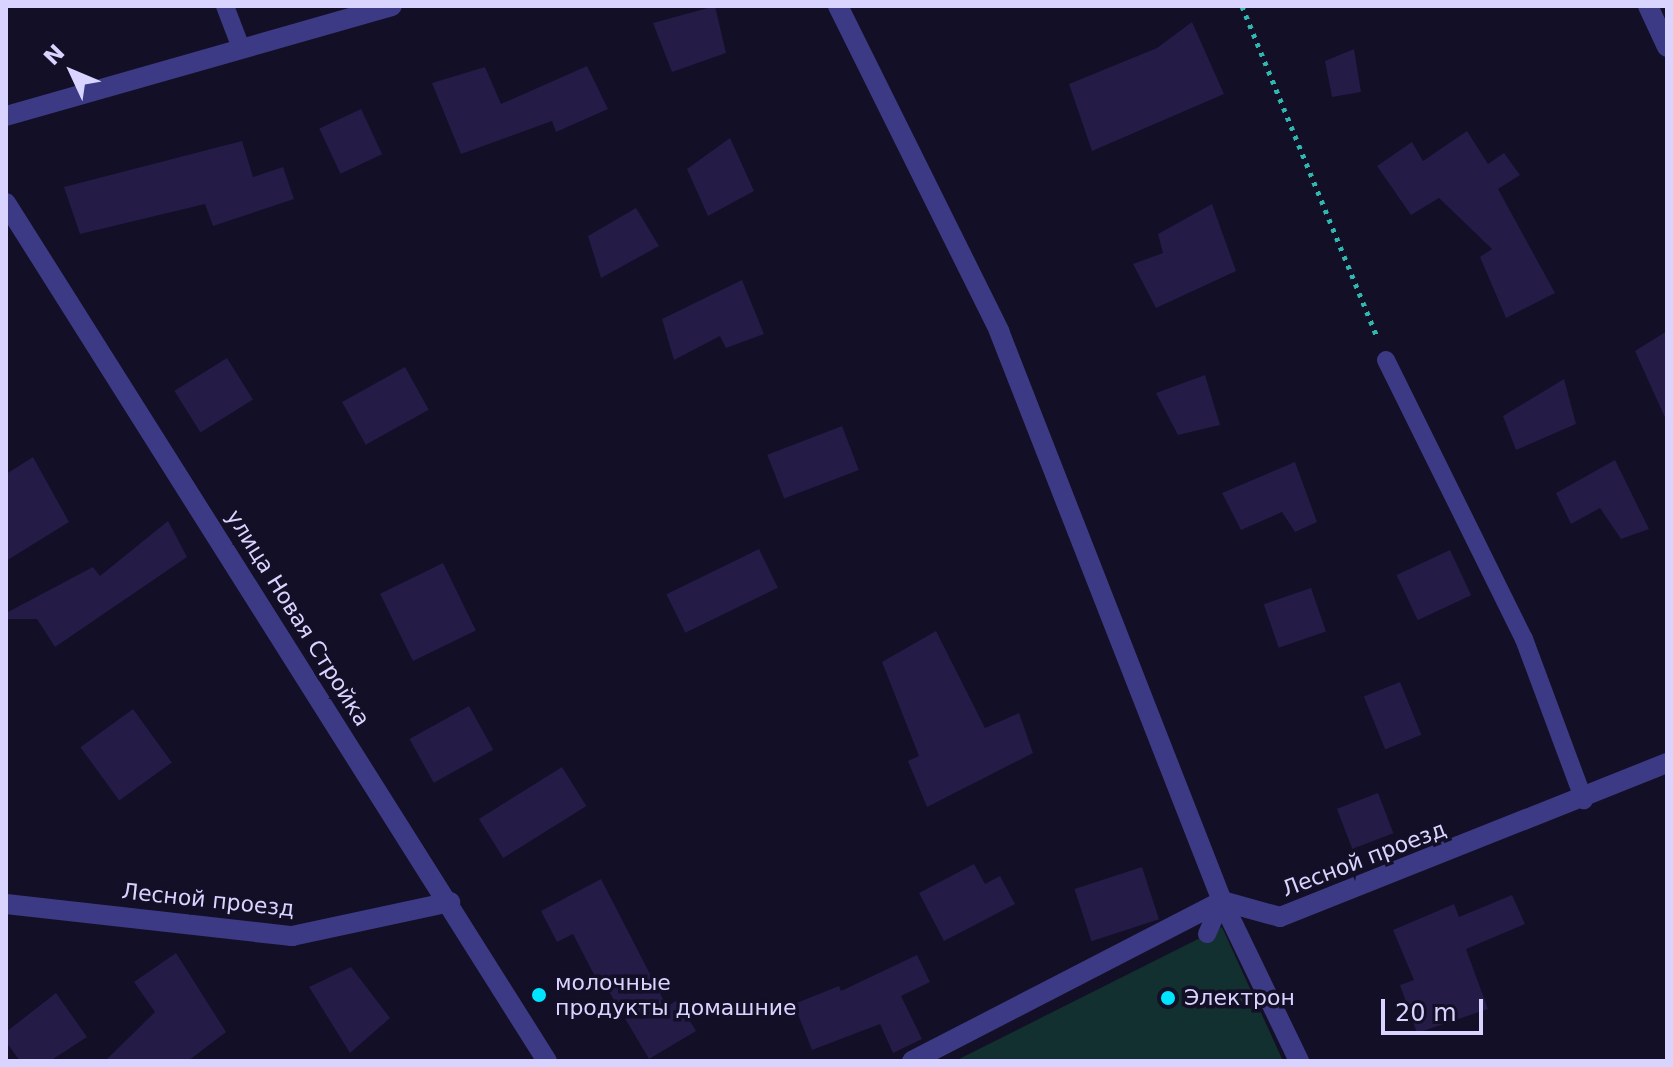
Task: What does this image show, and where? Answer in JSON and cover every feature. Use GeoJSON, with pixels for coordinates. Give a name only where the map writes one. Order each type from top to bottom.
{"type":"FeatureCollection","features":[{"type":"Feature","properties":{"kind":"street"},"geometry":{"type":"LineString","coordinates":[[6,116],[392,6]]}},
{"type":"Feature","properties":{"kind":"street"},"geometry":{"type":"LineString","coordinates":[[838,6],[999,331],[1222,901],[1299,1061]]}},
{"type":"Feature","properties":{"kind":"street"},"geometry":{"type":"LineString","coordinates":[[1648,6],[1667,47]]}},
{"type":"Feature","properties":{"kind":"street","name":"улица Новая Стройка"},"geometry":{"type":"LineString","coordinates":[[6,203],[450,902],[547,1061]]}},
{"type":"Feature","properties":{"kind":"street","name":"Лесной проезд"},"geometry":{"type":"LineString","coordinates":[[1222,901],[1280,917],[1584,800],[1667,763]]}},
{"type":"Feature","properties":{"kind":"street"},"geometry":{"type":"LineString","coordinates":[[912,1061],[1222,901]]}},
{"type":"Feature","properties":{"kind":"street","name":"Лесной проезд"},"geometry":{"type":"LineString","coordinates":[[6,904],[292,936],[450,902]]}},
{"type":"Feature","properties":{"kind":"lane"},"geometry":{"type":"LineString","coordinates":[[225,6],[241,48]]}},
{"type":"Feature","properties":{"kind":"lane"},"geometry":{"type":"LineString","coordinates":[[1386,360],[1524,639],[1584,800]]}},
{"type":"Feature","properties":{"kind":"lane"},"geometry":{"type":"LineString","coordinates":[[1207,934],[1222,901]]}},
{"type":"Feature","properties":{"kind":"path"},"geometry":{"type":"LineString","coordinates":[[1242,6],[1386,360]]}},
{"type":"Feature","properties":{"kind":"green space","name":"Электрон"},"geometry":{"type":"Polygon","coordinates":[[[1222,927],[1283,1061],[955,1061],[1222,927]]]}},
{"type":"Feature","properties":{"kind":"building"},"geometry":{"type":"Polygon","coordinates":[[[715,6],[726,53],[672,72],[653,23],[715,6]]]}},
{"type":"Feature","properties":{"kind":"building"},"geometry":{"type":"Polygon","coordinates":[[[1192,22],[1224,94],[1092,151],[1069,84],[1157,48],[1192,22]]]}},
{"type":"Feature","properties":{"kind":"building"},"geometry":{"type":"Polygon","coordinates":[[[1354,49],[1361,92],[1332,97],[1325,61],[1354,49]]]}},
{"type":"Feature","properties":{"kind":"building"},"geometry":{"type":"Polygon","coordinates":[[[587,66],[608,109],[556,132],[552,121],[461,154],[432,83],[485,67],[501,104],[587,66]]]}},
{"type":"Feature","properties":{"kind":"building"},"geometry":{"type":"Polygon","coordinates":[[[361,109],[382,154],[340,174],[319,128],[361,109]]]}},
{"type":"Feature","properties":{"kind":"building"},"geometry":{"type":"Polygon","coordinates":[[[1467,131],[1488,164],[1504,153],[1520,175],[1498,189],[1555,293],[1506,318],[1480,257],[1492,249],[1439,198],[1411,215],[1377,166],[1412,142],[1423,161],[1467,131]]]}},
{"type":"Feature","properties":{"kind":"building"},"geometry":{"type":"Polygon","coordinates":[[[730,138],[754,191],[708,216],[687,169],[730,138]]]}},
{"type":"Feature","properties":{"kind":"building"},"geometry":{"type":"Polygon","coordinates":[[[242,141],[253,177],[283,167],[294,199],[213,226],[205,204],[80,234],[64,187],[242,141]]]}},
{"type":"Feature","properties":{"kind":"building"},"geometry":{"type":"Polygon","coordinates":[[[1212,204],[1236,271],[1156,308],[1133,264],[1163,253],[1158,234],[1212,204]]]}},
{"type":"Feature","properties":{"kind":"building"},"geometry":{"type":"Polygon","coordinates":[[[636,208],[659,246],[601,278],[588,236],[636,208]]]}},
{"type":"Feature","properties":{"kind":"building"},"geometry":{"type":"Polygon","coordinates":[[[742,280],[764,334],[726,348],[720,336],[674,360],[662,319],[742,280]]]}},
{"type":"Feature","properties":{"kind":"building"},"geometry":{"type":"Polygon","coordinates":[[[1667,331],[1667,422],[1635,351],[1667,331]]]}},
{"type":"Feature","properties":{"kind":"building"},"geometry":{"type":"Polygon","coordinates":[[[227,358],[253,400],[200,432],[174,391],[227,358]]]}},
{"type":"Feature","properties":{"kind":"building"},"geometry":{"type":"Polygon","coordinates":[[[405,367],[429,410],[366,445],[342,402],[405,367]]]}},
{"type":"Feature","properties":{"kind":"building"},"geometry":{"type":"Polygon","coordinates":[[[1205,375],[1220,425],[1178,435],[1156,393],[1205,375]]]}},
{"type":"Feature","properties":{"kind":"building"},"geometry":{"type":"Polygon","coordinates":[[[1564,379],[1576,424],[1516,450],[1503,416],[1564,379]]]}},
{"type":"Feature","properties":{"kind":"building"},"geometry":{"type":"Polygon","coordinates":[[[842,426],[859,470],[784,499],[767,455],[842,426]]]}},
{"type":"Feature","properties":{"kind":"building"},"geometry":{"type":"Polygon","coordinates":[[[33,457],[69,522],[6,561],[6,474],[33,457]]]}},
{"type":"Feature","properties":{"kind":"building"},"geometry":{"type":"Polygon","coordinates":[[[1615,460],[1649,529],[1621,539],[1600,508],[1571,524],[1556,493],[1615,460]]]}},
{"type":"Feature","properties":{"kind":"building"},"geometry":{"type":"Polygon","coordinates":[[[1295,462],[1317,522],[1295,532],[1282,512],[1241,530],[1222,493],[1295,462]]]}},
{"type":"Feature","properties":{"kind":"building"},"geometry":{"type":"Polygon","coordinates":[[[168,521],[187,557],[55,647],[37,619],[6,619],[6,613],[93,567],[100,576],[168,521]]]}},
{"type":"Feature","properties":{"kind":"building"},"geometry":{"type":"Polygon","coordinates":[[[759,549],[778,588],[685,633],[666,594],[759,549]]]}},
{"type":"Feature","properties":{"kind":"building"},"geometry":{"type":"Polygon","coordinates":[[[1450,550],[1471,595],[1418,620],[1397,575],[1450,550]]]}},
{"type":"Feature","properties":{"kind":"building"},"geometry":{"type":"Polygon","coordinates":[[[443,563],[476,630],[413,661],[380,594],[443,563]]]}},
{"type":"Feature","properties":{"kind":"building"},"geometry":{"type":"Polygon","coordinates":[[[1311,588],[1326,631],[1279,648],[1264,604],[1311,588]]]}},
{"type":"Feature","properties":{"kind":"building"},"geometry":{"type":"Polygon","coordinates":[[[936,631],[985,728],[1019,713],[1033,753],[927,807],[908,761],[919,756],[882,662],[936,631]]]}},
{"type":"Feature","properties":{"kind":"building"},"geometry":{"type":"Polygon","coordinates":[[[1400,682],[1421,735],[1385,749],[1364,697],[1400,682]]]}},
{"type":"Feature","properties":{"kind":"building"},"geometry":{"type":"Polygon","coordinates":[[[469,706],[493,750],[434,783],[410,739],[469,706]]]}},
{"type":"Feature","properties":{"kind":"building"},"geometry":{"type":"Polygon","coordinates":[[[133,709],[172,762],[119,801],[80,747],[133,709]]]}},
{"type":"Feature","properties":{"kind":"building"},"geometry":{"type":"Polygon","coordinates":[[[562,767],[586,806],[503,858],[479,819],[562,767]]]}},
{"type":"Feature","properties":{"kind":"building"},"geometry":{"type":"Polygon","coordinates":[[[1378,793],[1393,833],[1352,849],[1337,809],[1378,793]]]}},
{"type":"Feature","properties":{"kind":"building"},"geometry":{"type":"Polygon","coordinates":[[[974,864],[985,884],[1000,876],[1015,904],[944,941],[919,893],[974,864]]]}},
{"type":"Feature","properties":{"kind":"building"},"geometry":{"type":"Polygon","coordinates":[[[1142,867],[1159,919],[1091,941],[1074,889],[1142,867]]]}},
{"type":"Feature","properties":{"kind":"building"},"geometry":{"type":"Polygon","coordinates":[[[601,879],[667,1007],[677,1000],[696,1031],[649,1059],[607,988],[602,990],[573,934],[557,942],[541,911],[601,879]]]}},
{"type":"Feature","properties":{"kind":"building"},"geometry":{"type":"Polygon","coordinates":[[[1512,895],[1525,924],[1466,949],[1488,1009],[1417,1033],[1400,985],[1414,980],[1393,930],[1454,904],[1459,917],[1512,895]]]}},
{"type":"Feature","properties":{"kind":"building"},"geometry":{"type":"Polygon","coordinates":[[[176,953],[226,1032],[188,1061],[105,1061],[155,1012],[134,982],[176,953]]]}},
{"type":"Feature","properties":{"kind":"building"},"geometry":{"type":"Polygon","coordinates":[[[917,955],[930,982],[901,996],[922,1039],[893,1053],[880,1024],[812,1050],[794,1004],[839,986],[841,991],[917,955]]]}},
{"type":"Feature","properties":{"kind":"building"},"geometry":{"type":"Polygon","coordinates":[[[351,967],[390,1018],[350,1053],[309,987],[351,967]]]}},
{"type":"Feature","properties":{"kind":"building"},"geometry":{"type":"Polygon","coordinates":[[[56,993],[87,1037],[50,1061],[20,1061],[6,1042],[6,1032],[56,993]]]}},
{"type":"Feature","properties":{"kind":"place","name":"молочные продукты домашние"},"geometry":{"type":"Point","coordinates":[539,995]}},
{"type":"Feature","properties":{"kind":"place","name":"Электрон"},"geometry":{"type":"Point","coordinates":[1168,998]}}]}
